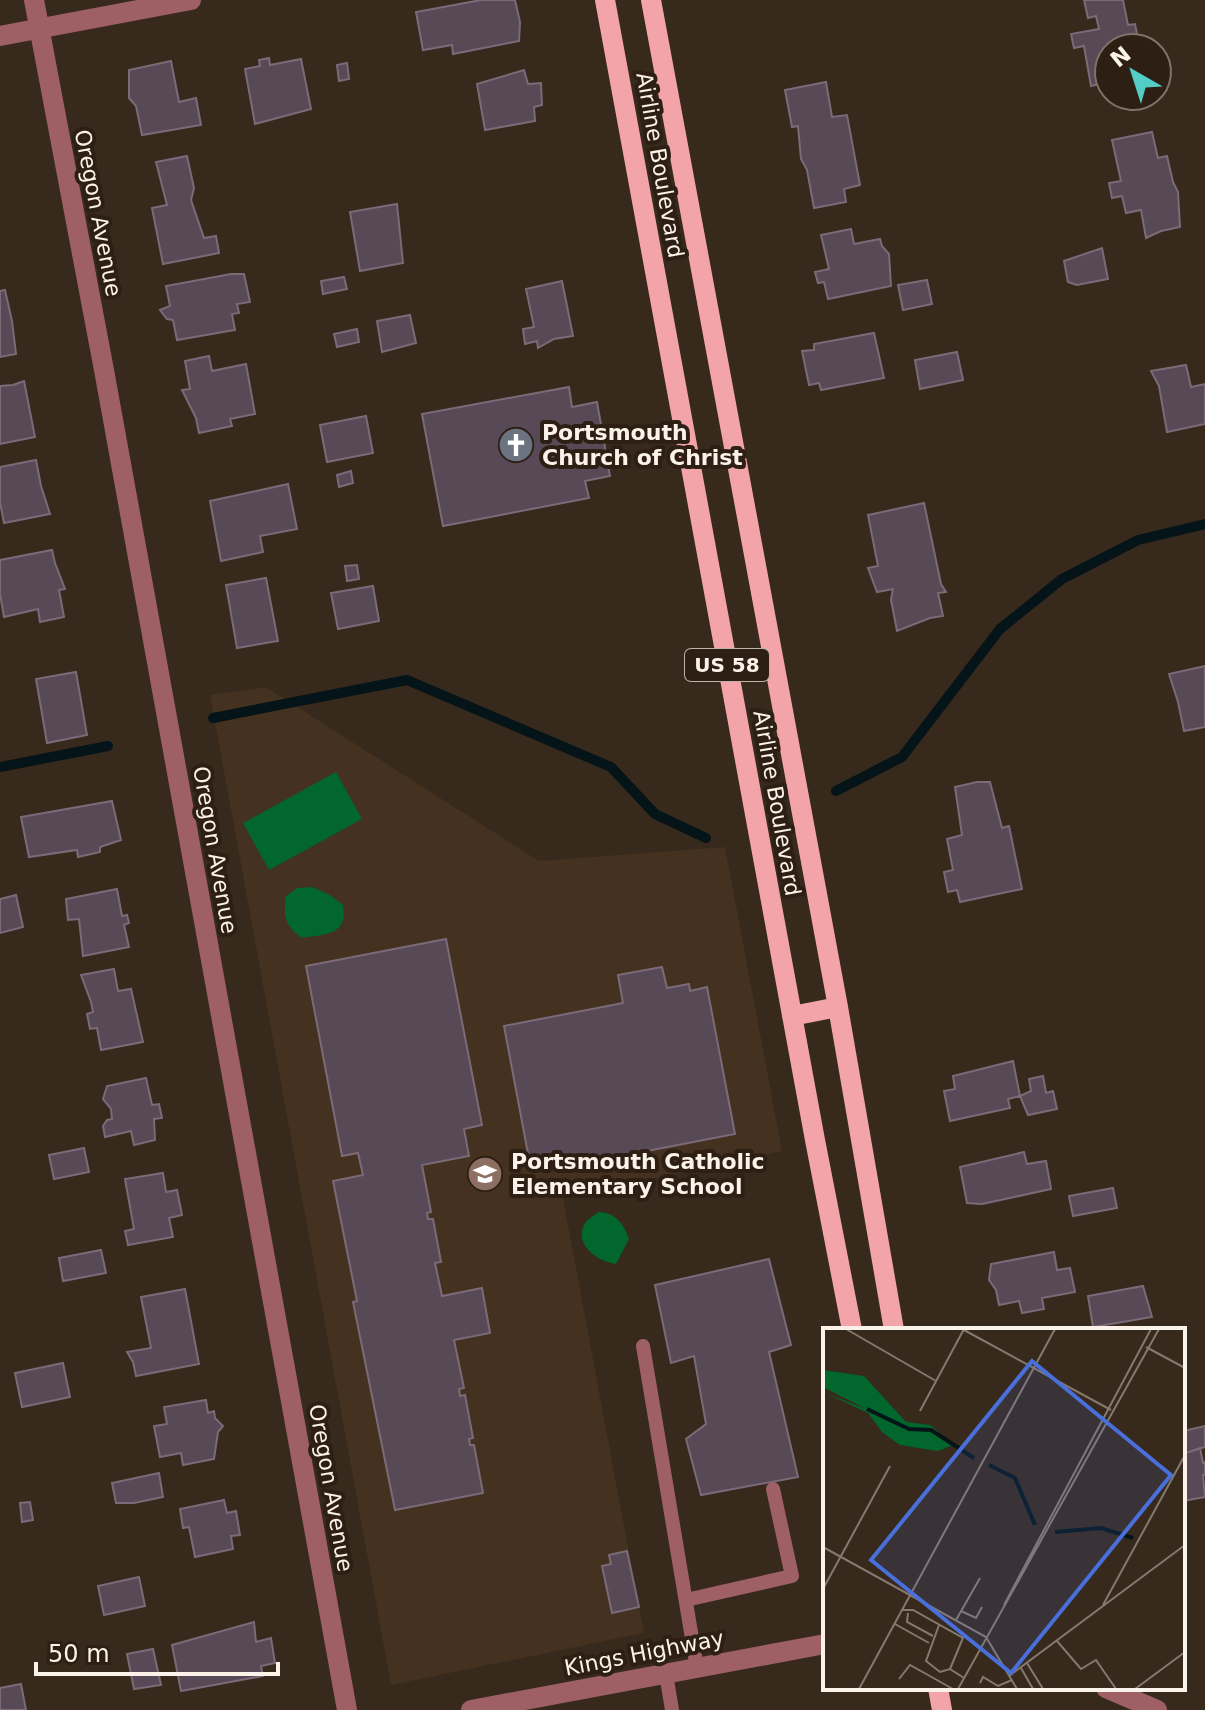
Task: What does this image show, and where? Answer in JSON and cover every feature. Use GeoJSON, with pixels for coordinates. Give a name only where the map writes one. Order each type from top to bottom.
{"type":"FeatureCollection","features":[{"type":"Feature","properties":{"kind":"main road","name":"Airline Boulevard"},"geometry":{"type":"LineString","coordinates":[[605,0],[852,1328]]}},
{"type":"Feature","properties":{"kind":"main road","name":"Airline Boulevard"},"geometry":{"type":"LineString","coordinates":[[651,0],[838,1007],[894,1328]]}},
{"type":"Feature","properties":{"kind":"main road"},"geometry":{"type":"LineString","coordinates":[[792,1016],[838,1007]]}},
{"type":"Feature","properties":{"kind":"main road"},"geometry":{"type":"LineString","coordinates":[[938,1690],[942,1710]]}},
{"type":"Feature","properties":{"kind":"street","name":"Oregon Avenue"},"geometry":{"type":"LineString","coordinates":[[34,0],[347,1710]]}},
{"type":"Feature","properties":{"kind":"street"},"geometry":{"type":"LineString","coordinates":[[0,36],[191,0]]}},
{"type":"Feature","properties":{"kind":"street","name":"Kings Highway"},"geometry":{"type":"LineString","coordinates":[[471,1710],[823,1644]]}},
{"type":"Feature","properties":{"kind":"street"},"geometry":{"type":"LineString","coordinates":[[1111,1690],[1157,1710]]}},
{"type":"Feature","properties":{"kind":"lane"},"geometry":{"type":"LineString","coordinates":[[643,1346],[697,1668]]}},
{"type":"Feature","properties":{"kind":"lane"},"geometry":{"type":"LineString","coordinates":[[686,1600],[792,1576],[773,1489]]}},
{"type":"Feature","properties":{"kind":"lane"},"geometry":{"type":"LineString","coordinates":[[666,1674],[672,1710]]}},
{"type":"Feature","properties":{"kind":"shaded area","name":"Portsmouth Catholic Elementary School"},"geometry":{"type":"Polygon","coordinates":[[[266,687],[539,861],[725,847],[782,1151],[563,1198],[644,1633],[391,1685],[210,695],[266,687]]]}},
{"type":"Feature","properties":{"kind":"green space"},"geometry":{"type":"Polygon","coordinates":[[[336,772],[362,819],[269,870],[243,823],[336,772]]]}},
{"type":"Feature","properties":{"kind":"green space"},"geometry":{"type":"Polygon","coordinates":[[[312,887],[343,905],[344,915],[339,928],[333,932],[302,938],[286,920],[286,896],[297,888],[312,887]]]}},
{"type":"Feature","properties":{"kind":"green space"},"geometry":{"type":"Polygon","coordinates":[[[598,1212],[618,1220],[629,1239],[616,1264],[590,1252],[582,1240],[585,1223],[598,1212]]]}},
{"type":"Feature","properties":{"kind":"building"},"geometry":{"type":"Polygon","coordinates":[[[481,0],[515,0],[520,22],[519,41],[453,54],[452,45],[423,50],[416,12],[481,0]]]}},
{"type":"Feature","properties":{"kind":"building"},"geometry":{"type":"Polygon","coordinates":[[[1084,0],[1123,0],[1128,25],[1135,24],[1137,32],[1093,32],[1091,86],[1084,46],[1074,48],[1071,34],[1099,29],[1096,16],[1088,18],[1084,0]]]}},
{"type":"Feature","properties":{"kind":"building"},"geometry":{"type":"Polygon","coordinates":[[[269,58],[270,65],[301,59],[311,109],[255,124],[245,69],[260,66],[259,60],[269,58]]]}},
{"type":"Feature","properties":{"kind":"building"},"geometry":{"type":"Polygon","coordinates":[[[171,61],[179,102],[196,98],[201,125],[142,135],[136,106],[129,98],[129,70],[171,61]]]}},
{"type":"Feature","properties":{"kind":"building"},"geometry":{"type":"Polygon","coordinates":[[[347,63],[349,79],[339,81],[337,65],[347,63]]]}},
{"type":"Feature","properties":{"kind":"building"},"geometry":{"type":"Polygon","coordinates":[[[524,70],[528,84],[541,83],[542,105],[534,107],[535,121],[485,130],[477,84],[524,70]]]}},
{"type":"Feature","properties":{"kind":"building"},"geometry":{"type":"Polygon","coordinates":[[[826,82],[832,117],[847,115],[860,185],[844,189],[846,202],[814,208],[807,170],[801,159],[798,126],[792,127],[785,90],[826,82]]]}},
{"type":"Feature","properties":{"kind":"building"},"geometry":{"type":"Polygon","coordinates":[[[1152,132],[1158,158],[1167,156],[1178,192],[1180,227],[1146,238],[1141,210],[1126,213],[1122,196],[1112,198],[1109,183],[1121,181],[1112,140],[1152,132]]]}},
{"type":"Feature","properties":{"kind":"building"},"geometry":{"type":"Polygon","coordinates":[[[187,156],[194,188],[191,200],[204,238],[216,236],[219,253],[163,264],[152,208],[167,205],[156,162],[187,156]]]}},
{"type":"Feature","properties":{"kind":"building"},"geometry":{"type":"Polygon","coordinates":[[[397,204],[403,263],[360,271],[350,212],[397,204]]]}},
{"type":"Feature","properties":{"kind":"building"},"geometry":{"type":"Polygon","coordinates":[[[851,229],[854,244],[880,239],[889,254],[891,286],[828,299],[824,282],[818,283],[815,272],[829,269],[821,235],[851,229]]]}},
{"type":"Feature","properties":{"kind":"building"},"geometry":{"type":"Polygon","coordinates":[[[1102,248],[1108,279],[1077,285],[1068,282],[1064,261],[1102,248]]]}},
{"type":"Feature","properties":{"kind":"building"},"geometry":{"type":"Polygon","coordinates":[[[244,274],[250,302],[237,304],[239,313],[232,314],[235,330],[177,340],[173,320],[167,319],[160,310],[170,306],[166,286],[244,274]]]}},
{"type":"Feature","properties":{"kind":"building"},"geometry":{"type":"Polygon","coordinates":[[[344,277],[347,289],[323,294],[321,281],[344,277]]]}},
{"type":"Feature","properties":{"kind":"building"},"geometry":{"type":"Polygon","coordinates":[[[927,280],[932,304],[903,310],[898,285],[927,280]]]}},
{"type":"Feature","properties":{"kind":"building"},"geometry":{"type":"Polygon","coordinates":[[[562,281],[573,336],[554,339],[538,348],[537,341],[525,344],[523,329],[534,327],[526,289],[562,281]]]}},
{"type":"Feature","properties":{"kind":"building"},"geometry":{"type":"Polygon","coordinates":[[[5,290],[16,354],[0,357],[0,291],[5,290]]]}},
{"type":"Feature","properties":{"kind":"building"},"geometry":{"type":"Polygon","coordinates":[[[410,315],[416,343],[382,352],[377,321],[410,315]]]}},
{"type":"Feature","properties":{"kind":"building"},"geometry":{"type":"Polygon","coordinates":[[[357,329],[359,342],[337,347],[334,334],[357,329]]]}},
{"type":"Feature","properties":{"kind":"building"},"geometry":{"type":"Polygon","coordinates":[[[874,333],[884,378],[821,390],[819,383],[809,385],[802,351],[814,350],[814,344],[874,333]]]}},
{"type":"Feature","properties":{"kind":"building"},"geometry":{"type":"Polygon","coordinates":[[[957,352],[963,380],[920,389],[915,360],[957,352]]]}},
{"type":"Feature","properties":{"kind":"building"},"geometry":{"type":"Polygon","coordinates":[[[209,356],[212,371],[246,364],[255,414],[230,419],[232,426],[199,433],[196,418],[182,390],[190,389],[185,361],[209,356]]]}},
{"type":"Feature","properties":{"kind":"building"},"geometry":{"type":"Polygon","coordinates":[[[1186,365],[1191,387],[1205,384],[1205,424],[1167,432],[1159,386],[1151,371],[1186,365]]]}},
{"type":"Feature","properties":{"kind":"building"},"geometry":{"type":"Polygon","coordinates":[[[24,381],[35,437],[0,444],[0,386],[24,381]]]}},
{"type":"Feature","properties":{"kind":"building","name":"Portsmouth Church of Christ"},"geometry":{"type":"Polygon","coordinates":[[[569,387],[572,407],[597,402],[610,476],[585,481],[589,498],[443,526],[422,414],[569,387]]]}},
{"type":"Feature","properties":{"kind":"building"},"geometry":{"type":"Polygon","coordinates":[[[366,416],[373,453],[327,462],[320,425],[366,416]]]}},
{"type":"Feature","properties":{"kind":"building"},"geometry":{"type":"Polygon","coordinates":[[[36,460],[50,514],[4,523],[0,502],[0,467],[36,460]]]}},
{"type":"Feature","properties":{"kind":"building"},"geometry":{"type":"Polygon","coordinates":[[[351,471],[353,483],[339,487],[337,475],[351,471]]]}},
{"type":"Feature","properties":{"kind":"building"},"geometry":{"type":"Polygon","coordinates":[[[288,484],[297,529],[260,536],[263,552],[221,561],[210,501],[288,484]]]}},
{"type":"Feature","properties":{"kind":"building"},"geometry":{"type":"Polygon","coordinates":[[[924,503],[941,584],[946,592],[938,593],[943,616],[897,631],[891,600],[893,589],[877,592],[868,568],[878,566],[868,515],[924,503]]]}},
{"type":"Feature","properties":{"kind":"building"},"geometry":{"type":"Polygon","coordinates":[[[52,550],[65,589],[59,590],[64,617],[40,622],[38,609],[4,617],[0,560],[52,550]]]}},
{"type":"Feature","properties":{"kind":"building"},"geometry":{"type":"Polygon","coordinates":[[[357,565],[359,579],[347,581],[345,566],[357,565]]]}},
{"type":"Feature","properties":{"kind":"building"},"geometry":{"type":"Polygon","coordinates":[[[266,578],[278,641],[237,648],[226,585],[266,578]]]}},
{"type":"Feature","properties":{"kind":"building"},"geometry":{"type":"Polygon","coordinates":[[[373,586],[379,621],[338,629],[331,593],[373,586]]]}},
{"type":"Feature","properties":{"kind":"building"},"geometry":{"type":"Polygon","coordinates":[[[1205,666],[1205,727],[1184,731],[1169,674],[1205,666]]]}},
{"type":"Feature","properties":{"kind":"building"},"geometry":{"type":"Polygon","coordinates":[[[76,672],[87,735],[47,743],[36,679],[76,672]]]}},
{"type":"Feature","properties":{"kind":"building"},"geometry":{"type":"Polygon","coordinates":[[[990,782],[1002,828],[1009,826],[1022,889],[960,902],[957,890],[948,892],[944,872],[953,870],[947,839],[962,835],[955,787],[990,782]]]}},
{"type":"Feature","properties":{"kind":"building"},"geometry":{"type":"Polygon","coordinates":[[[112,801],[121,840],[100,847],[100,852],[78,857],[77,850],[29,857],[21,817],[112,801]]]}},
{"type":"Feature","properties":{"kind":"building"},"geometry":{"type":"Polygon","coordinates":[[[117,889],[122,916],[127,915],[129,923],[124,925],[129,947],[83,956],[79,919],[68,920],[66,899],[117,889]]]}},
{"type":"Feature","properties":{"kind":"building"},"geometry":{"type":"Polygon","coordinates":[[[16,895],[23,927],[0,933],[0,899],[16,895]]]}},
{"type":"Feature","properties":{"kind":"building"},"geometry":{"type":"Polygon","coordinates":[[[446,939],[482,1125],[464,1129],[469,1156],[422,1165],[431,1212],[427,1213],[428,1219],[433,1219],[441,1262],[435,1263],[442,1296],[482,1288],[490,1333],[454,1340],[464,1388],[459,1389],[460,1396],[465,1395],[473,1438],[469,1439],[470,1445],[474,1445],[483,1493],[395,1510],[353,1302],[357,1301],[333,1181],[363,1175],[358,1153],[342,1156],[306,966],[446,939]]]}},
{"type":"Feature","properties":{"kind":"building"},"geometry":{"type":"Polygon","coordinates":[[[662,967],[667,988],[689,984],[690,991],[707,987],[735,1134],[564,1167],[562,1153],[529,1159],[504,1026],[623,1003],[618,975],[662,967]]]}},
{"type":"Feature","properties":{"kind":"building"},"geometry":{"type":"Polygon","coordinates":[[[114,969],[118,991],[131,989],[143,1042],[101,1050],[97,1028],[90,1029],[87,1014],[93,1012],[81,975],[114,969]]]}},
{"type":"Feature","properties":{"kind":"building"},"geometry":{"type":"Polygon","coordinates":[[[1013,1061],[1020,1096],[1008,1099],[1010,1108],[950,1121],[944,1091],[955,1089],[953,1076],[1013,1061]]]}},
{"type":"Feature","properties":{"kind":"building"},"geometry":{"type":"Polygon","coordinates":[[[1043,1076],[1046,1093],[1053,1091],[1057,1109],[1028,1115],[1020,1096],[1031,1091],[1029,1079],[1043,1076]]]}},
{"type":"Feature","properties":{"kind":"building"},"geometry":{"type":"Polygon","coordinates":[[[146,1078],[152,1105],[159,1104],[162,1118],[154,1119],[155,1140],[134,1145],[131,1131],[105,1137],[103,1126],[112,1119],[111,1109],[103,1099],[107,1086],[146,1078]]]}},
{"type":"Feature","properties":{"kind":"building"},"geometry":{"type":"Polygon","coordinates":[[[84,1148],[89,1172],[54,1179],[49,1155],[84,1148]]]}},
{"type":"Feature","properties":{"kind":"building"},"geometry":{"type":"Polygon","coordinates":[[[1024,1152],[1027,1164],[1046,1161],[1051,1189],[982,1204],[967,1203],[960,1167],[1024,1152]]]}},
{"type":"Feature","properties":{"kind":"building"},"geometry":{"type":"Polygon","coordinates":[[[163,1173],[166,1192],[177,1190],[182,1215],[169,1218],[173,1237],[128,1245],[125,1231],[134,1229],[125,1179],[163,1173]]]}},
{"type":"Feature","properties":{"kind":"building"},"geometry":{"type":"Polygon","coordinates":[[[1113,1188],[1117,1208],[1073,1216],[1069,1196],[1113,1188]]]}},
{"type":"Feature","properties":{"kind":"building"},"geometry":{"type":"Polygon","coordinates":[[[101,1250],[106,1273],[63,1281],[59,1258],[101,1250]]]}},
{"type":"Feature","properties":{"kind":"building"},"geometry":{"type":"Polygon","coordinates":[[[1054,1252],[1057,1270],[1070,1268],[1075,1292],[1042,1298],[1044,1309],[1022,1313],[1019,1301],[999,1305],[996,1290],[989,1280],[991,1264],[1054,1252]]]}},
{"type":"Feature","properties":{"kind":"building"},"geometry":{"type":"Polygon","coordinates":[[[769,1259],[791,1345],[769,1352],[798,1477],[701,1495],[686,1439],[706,1424],[694,1356],[671,1363],[655,1285],[769,1259]]]}},
{"type":"Feature","properties":{"kind":"building"},"geometry":{"type":"Polygon","coordinates":[[[1143,1286],[1152,1317],[1093,1327],[1088,1296],[1143,1286]]]}},
{"type":"Feature","properties":{"kind":"building"},"geometry":{"type":"Polygon","coordinates":[[[185,1289],[199,1364],[136,1376],[127,1352],[151,1348],[141,1297],[185,1289]]]}},
{"type":"Feature","properties":{"kind":"building"},"geometry":{"type":"Polygon","coordinates":[[[63,1363],[70,1397],[22,1407],[15,1373],[63,1363]]]}},
{"type":"Feature","properties":{"kind":"building"},"geometry":{"type":"Polygon","coordinates":[[[206,1400],[208,1413],[214,1411],[215,1418],[223,1426],[218,1432],[214,1459],[183,1465],[181,1453],[160,1457],[154,1426],[167,1424],[164,1407],[206,1400]]]}},
{"type":"Feature","properties":{"kind":"building"},"geometry":{"type":"Polygon","coordinates":[[[1205,1426],[1205,1447],[1185,1453],[1185,1431],[1205,1426]]]}},
{"type":"Feature","properties":{"kind":"building"},"geometry":{"type":"Polygon","coordinates":[[[1200,1448],[1205,1462],[1205,1497],[1185,1501],[1185,1453],[1200,1448]]]}},
{"type":"Feature","properties":{"kind":"building"},"geometry":{"type":"Polygon","coordinates":[[[159,1473],[163,1497],[116,1503],[112,1483],[159,1473]]]}},
{"type":"Feature","properties":{"kind":"building"},"geometry":{"type":"Polygon","coordinates":[[[224,1500],[227,1513],[236,1511],[240,1535],[231,1536],[233,1549],[195,1557],[189,1527],[183,1528],[180,1509],[224,1500]]]}},
{"type":"Feature","properties":{"kind":"building"},"geometry":{"type":"Polygon","coordinates":[[[30,1502],[33,1520],[22,1522],[20,1503],[30,1502]]]}},
{"type":"Feature","properties":{"kind":"building"},"geometry":{"type":"Polygon","coordinates":[[[627,1551],[639,1607],[612,1613],[602,1566],[611,1564],[609,1555],[627,1551]]]}},
{"type":"Feature","properties":{"kind":"building"},"geometry":{"type":"Polygon","coordinates":[[[139,1577],[145,1606],[104,1615],[98,1586],[139,1577]]]}},
{"type":"Feature","properties":{"kind":"building"},"geometry":{"type":"Polygon","coordinates":[[[254,1622],[256,1642],[271,1638],[275,1663],[261,1666],[263,1676],[181,1691],[172,1645],[254,1622]]]}},
{"type":"Feature","properties":{"kind":"building"},"geometry":{"type":"Polygon","coordinates":[[[153,1649],[161,1685],[134,1689],[127,1654],[153,1649]]]}},
{"type":"Feature","properties":{"kind":"building"},"geometry":{"type":"Polygon","coordinates":[[[21,1684],[26,1710],[0,1710],[0,1688],[21,1684]]]}},
{"type":"Feature","properties":{"kind":"waterway"},"geometry":{"type":"LineString","coordinates":[[836,791],[902,757],[1000,629],[1062,579],[1138,540],[1205,524]]}},
{"type":"Feature","properties":{"kind":"waterway"},"geometry":{"type":"LineString","coordinates":[[213,718],[407,680],[611,767],[655,814],[706,838]]}},
{"type":"Feature","properties":{"kind":"waterway"},"geometry":{"type":"LineString","coordinates":[[0,767],[108,746]]}},
{"type":"Feature","properties":{"kind":"place","name":"Portsmouth Church of Christ"},"geometry":{"type":"Point","coordinates":[516,445]}},
{"type":"Feature","properties":{"kind":"place","name":"Portsmouth Catholic Elementary School"},"geometry":{"type":"Point","coordinates":[485,1174]}}]}
